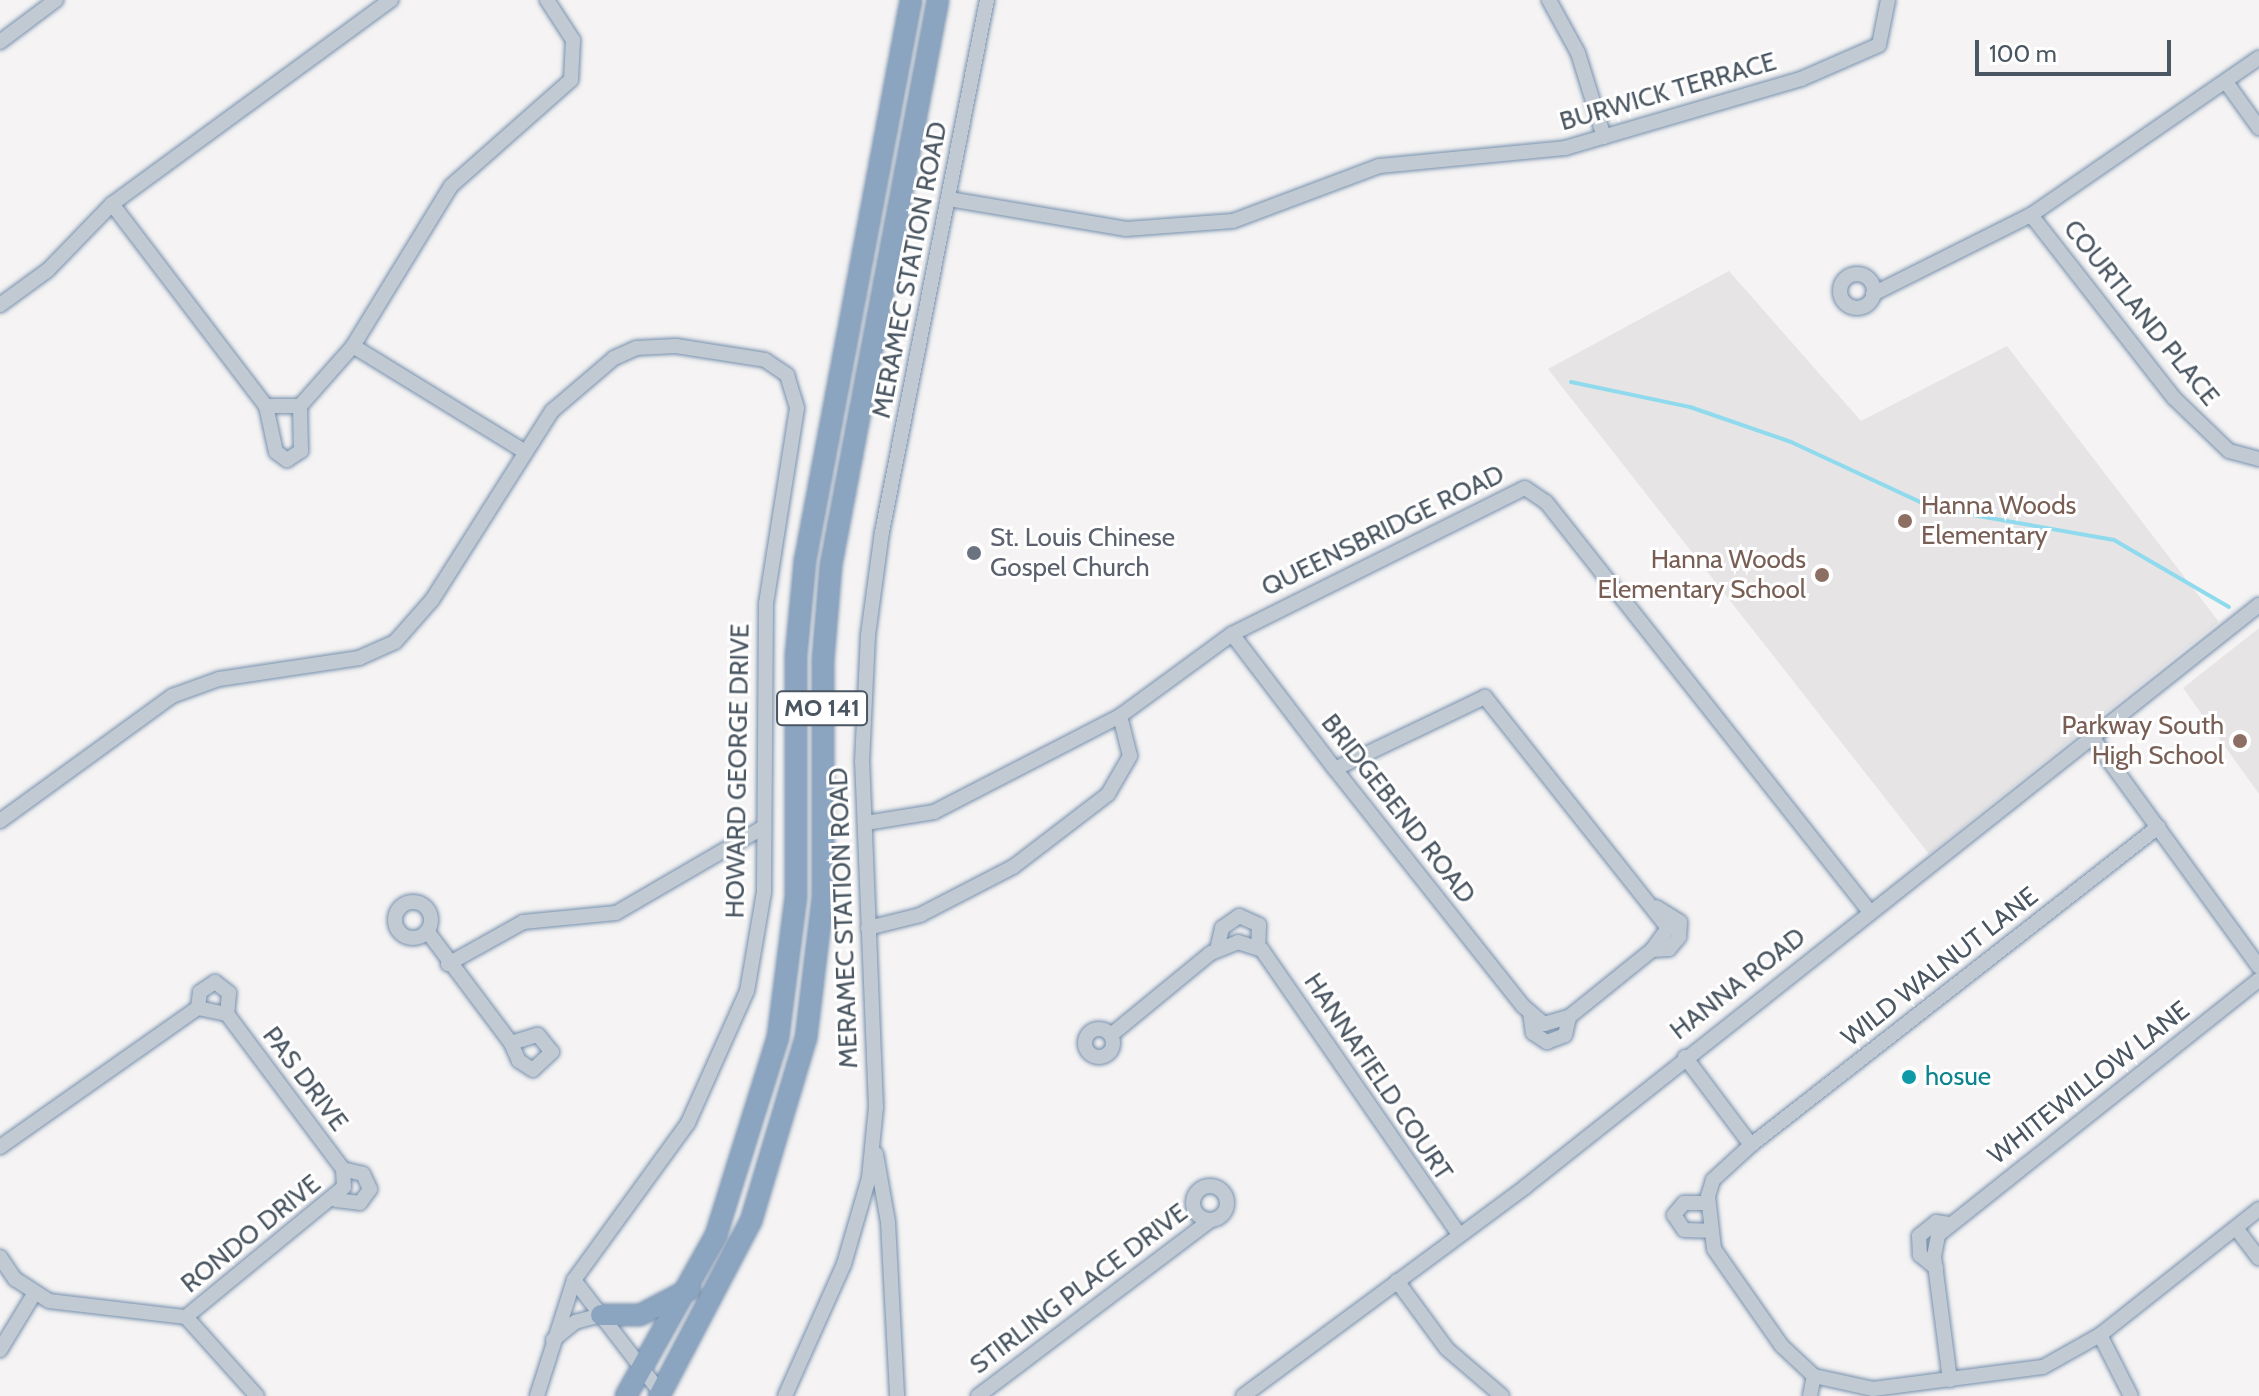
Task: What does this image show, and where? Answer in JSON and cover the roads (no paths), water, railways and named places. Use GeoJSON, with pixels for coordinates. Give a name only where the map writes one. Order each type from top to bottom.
{"type":"FeatureCollection","features":[{"type":"Feature","properties":{"kind":"highway","name":"MO 141"},"geometry":{"type":"LineString","coordinates":[[626,1396],[690,1289],[755,1129],[786,990],[796,896],[803,573],[911,0]]}},
{"type":"Feature","properties":{"kind":"highway","name":"MO 141"},"geometry":{"type":"LineString","coordinates":[[661,1395],[751,1221],[806,1038],[823,898],[823,660],[831,565],[938,0]]}},
{"type":"Feature","properties":{"kind":"highway"},"geometry":{"type":"LineString","coordinates":[[601,1315],[640,1315],[690,1289]]}},
{"type":"Feature","properties":{"kind":"street"},"geometry":{"type":"LineString","coordinates":[[0,42],[56,0]]}},
{"type":"Feature","properties":{"kind":"street"},"geometry":{"type":"LineString","coordinates":[[0,305],[48,270],[70,240],[112,204],[391,0]]}},
{"type":"Feature","properties":{"kind":"street"},"geometry":{"type":"LineString","coordinates":[[112,204],[266,406],[276,452],[287,460],[301,451],[300,406],[353,346],[451,186],[571,80],[573,40],[547,0]]}},
{"type":"Feature","properties":{"kind":"street","name":"MERAMEC STATION ROAD"},"geometry":{"type":"LineString","coordinates":[[785,1396],[844,1264],[873,1138],[864,702],[882,532],[987,0]]}},
{"type":"Feature","properties":{"kind":"street"},"geometry":{"type":"LineString","coordinates":[[1549,0],[1578,53],[1604,137]]}},
{"type":"Feature","properties":{"kind":"street","name":"BURWICK TERRACE"},"geometry":{"type":"LineString","coordinates":[[949,199],[1126,229],[1172,229],[1233,221],[1379,166],[1565,148],[1860,58],[1879,45],[1888,0]]}},
{"type":"Feature","properties":{"kind":"street"},"geometry":{"type":"LineString","coordinates":[[1873,294],[2031,215],[2259,58]]}},
{"type":"Feature","properties":{"kind":"street"},"geometry":{"type":"LineString","coordinates":[[2226,82],[2259,128]]}},
{"type":"Feature","properties":{"kind":"street","name":"COURTLAND PLACE"},"geometry":{"type":"LineString","coordinates":[[2031,215],[2174,398],[2229,451],[2259,459]]}},
{"type":"Feature","properties":{"kind":"street"},"geometry":{"type":"LineString","coordinates":[[0,821],[172,696],[219,679],[359,658],[395,642],[432,600],[524,451],[353,346]]}},
{"type":"Feature","properties":{"kind":"street","name":"HOWARD GEORGE DRIVE"},"geometry":{"type":"LineString","coordinates":[[524,451],[571,390],[636,348],[676,346],[765,360],[791,381],[797,408],[766,603],[764,827],[754,958],[728,1047],[688,1123],[574,1280],[549,1343],[537,1396]]}},
{"type":"Feature","properties":{"kind":"street"},"geometry":{"type":"LineString","coordinates":[[266,406],[300,406]]}},
{"type":"Feature","properties":{"kind":"street","name":"QUEENSBRIDGE ROAD"},"geometry":{"type":"LineString","coordinates":[[866,823],[934,812],[1120,716],[1232,634],[1501,496],[1535,492],[1870,912]]}},
{"type":"Feature","properties":{"kind":"street","name":"HANNA ROAD"},"geometry":{"type":"LineString","coordinates":[[1243,1396],[1397,1281],[1685,1057],[2259,605]]}},
{"type":"Feature","properties":{"kind":"street","name":"BRIDGEBEND ROAD"},"geometry":{"type":"LineString","coordinates":[[1232,634],[1335,769],[1530,1012],[1544,1024],[1569,1017],[1652,950],[1668,928],[1656,907]]}},
{"type":"Feature","properties":{"kind":"street"},"geometry":{"type":"LineString","coordinates":[[1335,769],[1485,697],[1656,907],[1680,922],[1679,937],[1669,949],[1652,950]]}},
{"type":"Feature","properties":{"kind":"street"},"geometry":{"type":"LineString","coordinates":[[868,928],[920,915],[1013,867],[1108,794],[1130,756],[1120,716]]}},
{"type":"Feature","properties":{"kind":"street"},"geometry":{"type":"LineString","coordinates":[[2092,737],[2259,967]]}},
{"type":"Feature","properties":{"kind":"street"},"geometry":{"type":"LineString","coordinates":[[448,964],[523,922],[616,913],[764,827]]}},
{"type":"Feature","properties":{"kind":"street","name":"WILD WALNUT LANE"},"geometry":{"type":"LineString","coordinates":[[1707,1203],[1713,1180],[1751,1145],[2158,827]]}},
{"type":"Feature","properties":{"kind":"street","name":"HANNAFIELD COURT"},"geometry":{"type":"LineString","coordinates":[[1111,1035],[1217,950],[1222,928],[1239,916],[1259,925],[1258,948],[1458,1233]]}},
{"type":"Feature","properties":{"kind":"street"},"geometry":{"type":"LineString","coordinates":[[427,931],[448,964],[511,1043]]}},
{"type":"Feature","properties":{"kind":"street"},"geometry":{"type":"LineString","coordinates":[[1217,950],[1238,942],[1258,948]]}},
{"type":"Feature","properties":{"kind":"street","name":"WHITEWILLOW LANE"},"geometry":{"type":"LineString","coordinates":[[1950,1380],[1935,1244],[1949,1224],[2259,980]]}},
{"type":"Feature","properties":{"kind":"street","name":"PAS DRIVE"},"geometry":{"type":"LineString","coordinates":[[198,1008],[204,986],[215,982],[229,993],[221,1010],[343,1169],[340,1194]]}},
{"type":"Feature","properties":{"kind":"street"},"geometry":{"type":"LineString","coordinates":[[0,1147],[198,1008],[221,1010]]}},
{"type":"Feature","properties":{"kind":"street"},"geometry":{"type":"LineString","coordinates":[[1685,1057],[1751,1145]]}},
{"type":"Feature","properties":{"kind":"street"},"geometry":{"type":"LineString","coordinates":[[873,1138],[888,1222],[897,1396]]}},
{"type":"Feature","properties":{"kind":"street"},"geometry":{"type":"LineString","coordinates":[[340,1194],[360,1203],[370,1189],[363,1174],[343,1169]]}},
{"type":"Feature","properties":{"kind":"street","name":"RONDO DRIVE"},"geometry":{"type":"LineString","coordinates":[[186,1317],[340,1194]]}},
{"type":"Feature","properties":{"kind":"street"},"geometry":{"type":"LineString","coordinates":[[1708,1231],[1684,1230],[1674,1215],[1684,1203],[1707,1203],[1708,1231],[1782,1346],[1814,1376],[1844,1392],[2043,1367],[2100,1335],[2259,1209]]}},
{"type":"Feature","properties":{"kind":"street","name":"STIRLING PLACE DRIVE"},"geometry":{"type":"LineString","coordinates":[[978,1396],[1209,1221]]}},
{"type":"Feature","properties":{"kind":"street"},"geometry":{"type":"LineString","coordinates":[[2236,1228],[2259,1258]]}},
{"type":"Feature","properties":{"kind":"street"},"geometry":{"type":"LineString","coordinates":[[0,1257],[34,1294],[99,1311],[186,1317],[257,1396]]}},
{"type":"Feature","properties":{"kind":"street"},"geometry":{"type":"LineString","coordinates":[[574,1280],[661,1395]]}},
{"type":"Feature","properties":{"kind":"street"},"geometry":{"type":"LineString","coordinates":[[1397,1281],[1447,1349],[1502,1396]]}},
{"type":"Feature","properties":{"kind":"street"},"geometry":{"type":"LineString","coordinates":[[0,1350],[34,1294]]}},
{"type":"Feature","properties":{"kind":"street"},"geometry":{"type":"LineString","coordinates":[[549,1343],[575,1322],[601,1315]]}},
{"type":"Feature","properties":{"kind":"street"},"geometry":{"type":"LineString","coordinates":[[2100,1335],[2131,1396]]}},
{"type":"Feature","properties":{"kind":"street"},"geometry":{"type":"LineString","coordinates":[[1810,1396],[1814,1376]]}},
{"type":"Feature","properties":{"kind":"waterway"},"geometry":{"type":"LineString","coordinates":[[1571,382],[1690,407],[1791,442],[1933,508],[2114,540],[2229,607]]}},
{"type":"Feature","properties":{"kind":"place","name":"Hanna Woods Elementary"},"geometry":{"type":"Point","coordinates":[1905,521]}},
{"type":"Feature","properties":{"kind":"place","name":"St. Louis Chinese Gospel Church"},"geometry":{"type":"Point","coordinates":[974,553]}},
{"type":"Feature","properties":{"kind":"place","name":"Hanna Woods Elementary School"},"geometry":{"type":"Point","coordinates":[1822,575]}},
{"type":"Feature","properties":{"kind":"place","name":"Parkway South High School"},"geometry":{"type":"Point","coordinates":[2240,741]}},
{"type":"Feature","properties":{"kind":"place","name":"hosue"},"geometry":{"type":"Point","coordinates":[1909,1077]}}]}
